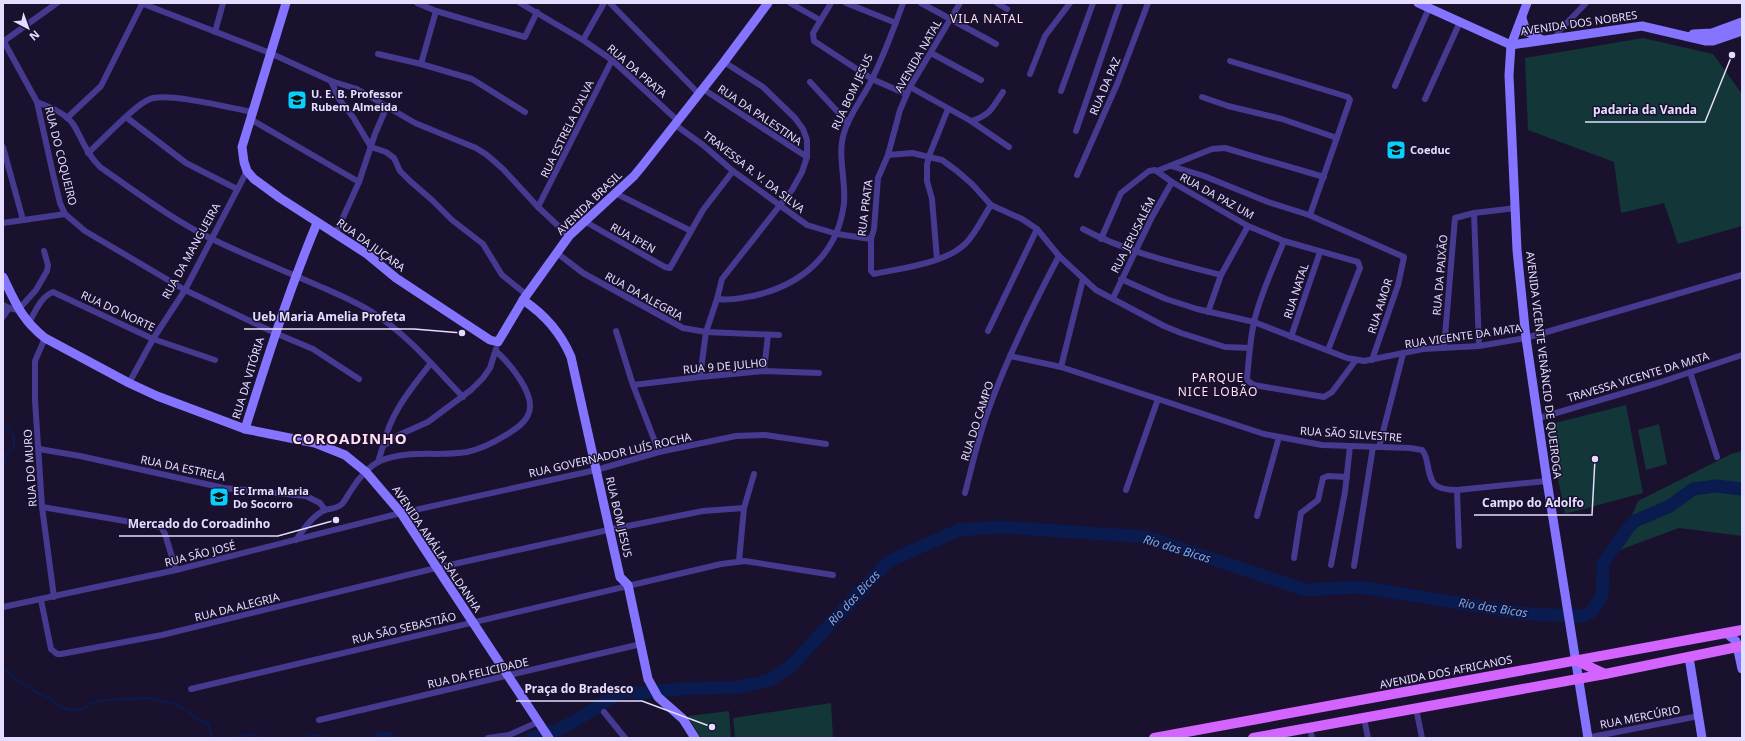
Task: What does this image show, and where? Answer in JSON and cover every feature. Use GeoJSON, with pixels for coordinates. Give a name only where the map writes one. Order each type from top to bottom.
{"type":"FeatureCollection","features":[{"type":"Feature","properties":{"kind":"main road","name":"AVENIDA DOS AFRICANOS"},"geometry":{"type":"LineString","coordinates":[[1154,738],[1742,630]]}},
{"type":"Feature","properties":{"kind":"main road"},"geometry":{"type":"LineString","coordinates":[[1253,738],[1605,674],[1740,647]]}},
{"type":"Feature","properties":{"kind":"main road"},"geometry":{"type":"LineString","coordinates":[[1575,660],[1605,674]]}},
{"type":"Feature","properties":{"kind":"street"},"geometry":{"type":"LineString","coordinates":[[4,41],[57,3]]}},
{"type":"Feature","properties":{"kind":"street"},"geometry":{"type":"LineString","coordinates":[[67,118],[101,86],[142,3],[270,53],[331,81],[357,89],[415,122],[476,148],[504,169],[538,207],[570,236]]}},
{"type":"Feature","properties":{"kind":"street"},"geometry":{"type":"LineString","coordinates":[[215,32],[223,3]]}},
{"type":"Feature","properties":{"kind":"street"},"geometry":{"type":"LineString","coordinates":[[247,171],[242,155],[242,147],[286,3]]}},
{"type":"Feature","properties":{"kind":"street","name":"RUA DA PRATA"},"geometry":{"type":"LineString","coordinates":[[520,3],[538,12],[612,60],[676,122]]}},
{"type":"Feature","properties":{"kind":"street"},"geometry":{"type":"LineString","coordinates":[[583,40],[604,3]]}},
{"type":"Feature","properties":{"kind":"street","name":"RUA DA PALESTINA"},"geometry":{"type":"LineString","coordinates":[[610,3],[701,91],[807,157]]}},
{"type":"Feature","properties":{"kind":"street","name":"AVENIDA BRASIL"},"geometry":{"type":"LineString","coordinates":[[383,446],[401,434],[428,422],[463,397],[483,378],[490,368],[497,347],[525,297],[557,253],[584,221],[634,176],[724,62],[768,3]]}},
{"type":"Feature","properties":{"kind":"street"},"geometry":{"type":"LineString","coordinates":[[790,3],[820,20]]}},
{"type":"Feature","properties":{"kind":"street"},"geometry":{"type":"LineString","coordinates":[[831,3],[813,33],[814,41],[872,79],[906,94]]}},
{"type":"Feature","properties":{"kind":"street"},"geometry":{"type":"LineString","coordinates":[[846,3],[896,23]]}},
{"type":"Feature","properties":{"kind":"street","name":"RUA BOM JESUS"},"geometry":{"type":"LineString","coordinates":[[717,299],[742,299],[768,293],[798,279],[821,257],[837,234],[844,200],[842,143],[844,133],[872,79],[896,23],[902,3]]}},
{"type":"Feature","properties":{"kind":"street"},"geometry":{"type":"LineString","coordinates":[[921,3],[996,44]]}},
{"type":"Feature","properties":{"kind":"street","name":"AVENIDA NATAL"},"geometry":{"type":"LineString","coordinates":[[897,121],[906,94],[960,3]]}},
{"type":"Feature","properties":{"kind":"street"},"geometry":{"type":"LineString","coordinates":[[997,3],[1007,9]]}},
{"type":"Feature","properties":{"kind":"street"},"geometry":{"type":"LineString","coordinates":[[1030,74],[1045,36],[1070,3]]}},
{"type":"Feature","properties":{"kind":"street"},"geometry":{"type":"LineString","coordinates":[[1061,91],[1093,3]]}},
{"type":"Feature","properties":{"kind":"street"},"geometry":{"type":"LineString","coordinates":[[1076,131],[1120,3]]}},
{"type":"Feature","properties":{"kind":"street","name":"RUA DA PAZ"},"geometry":{"type":"LineString","coordinates":[[1077,175],[1118,82],[1148,3]]}},
{"type":"Feature","properties":{"kind":"street"},"geometry":{"type":"LineString","coordinates":[[1418,3],[1511,45]]}},
{"type":"Feature","properties":{"kind":"street","name":"AVENIDA VICENTE VENÂNCIO DE QUEIROGA"},"geometry":{"type":"LineString","coordinates":[[1527,3],[1511,45],[1509,75],[1517,250],[1526,338],[1587,738]]}},
{"type":"Feature","properties":{"kind":"street"},"geometry":{"type":"LineString","coordinates":[[1555,38],[1560,30],[1586,3]]}},
{"type":"Feature","properties":{"kind":"street"},"geometry":{"type":"LineString","coordinates":[[421,4],[436,11],[525,37],[538,12]]}},
{"type":"Feature","properties":{"kind":"street"},"geometry":{"type":"LineString","coordinates":[[1395,86],[1429,8]]}},
{"type":"Feature","properties":{"kind":"street"},"geometry":{"type":"LineString","coordinates":[[422,64],[436,11]]}},
{"type":"Feature","properties":{"kind":"street"},"geometry":{"type":"LineString","coordinates":[[1522,16],[1522,24],[1526,31],[1542,40]]}},
{"type":"Feature","properties":{"kind":"street"},"geometry":{"type":"LineString","coordinates":[[1425,99],[1460,22]]}},
{"type":"Feature","properties":{"kind":"street","name":"AVENIDA DOS NOBRES"},"geometry":{"type":"LineString","coordinates":[[1674,32],[1706,34],[1742,22]]}},
{"type":"Feature","properties":{"kind":"street","name":"AVENIDA DOS NOBRES"},"geometry":{"type":"LineString","coordinates":[[1511,45],[1642,26],[1674,32],[1696,39],[1713,41],[1742,31]]}},
{"type":"Feature","properties":{"kind":"street","name":"RUA DO COQUEIRO"},"geometry":{"type":"LineString","coordinates":[[4,41],[37,102],[60,203],[65,214],[85,230],[185,290],[275,333],[313,349],[359,379]]}},
{"type":"Feature","properties":{"kind":"street"},"geometry":{"type":"LineString","coordinates":[[931,53],[981,80]]}},
{"type":"Feature","properties":{"kind":"street"},"geometry":{"type":"LineString","coordinates":[[378,54],[422,64],[472,80],[525,112]]}},
{"type":"Feature","properties":{"kind":"street","name":"RUA ESTRELA D'ALVA"},"geometry":{"type":"LineString","coordinates":[[538,207],[612,60]]}},
{"type":"Feature","properties":{"kind":"street"},"geometry":{"type":"LineString","coordinates":[[1171,166],[1204,176],[1268,202],[1310,215],[1350,103],[1348,97],[1230,61]]}},
{"type":"Feature","properties":{"kind":"street"},"geometry":{"type":"LineString","coordinates":[[700,376],[706,332],[724,276],[780,206],[802,172],[807,157],[807,140],[803,129],[795,118],[777,98],[763,87],[724,62]]}},
{"type":"Feature","properties":{"kind":"street"},"geometry":{"type":"LineString","coordinates":[[331,81],[339,99],[353,117],[371,147],[386,152],[394,158],[400,171],[410,182],[432,200],[452,220],[483,244],[502,275],[525,297]]}},
{"type":"Feature","properties":{"kind":"street"},"geometry":{"type":"LineString","coordinates":[[810,82],[848,123]]}},
{"type":"Feature","properties":{"kind":"street"},"geometry":{"type":"LineString","coordinates":[[910,87],[971,121],[1009,147]]}},
{"type":"Feature","properties":{"kind":"street"},"geometry":{"type":"LineString","coordinates":[[971,121],[983,117],[989,112],[1003,92]]}},
{"type":"Feature","properties":{"kind":"street"},"geometry":{"type":"LineString","coordinates":[[88,153],[145,101],[157,97],[167,97],[251,116],[359,182]]}},
{"type":"Feature","properties":{"kind":"street"},"geometry":{"type":"LineString","coordinates":[[1202,97],[1228,106],[1282,119],[1337,138]]}},
{"type":"Feature","properties":{"kind":"street"},"geometry":{"type":"LineString","coordinates":[[37,102],[56,110],[67,118],[75,127],[88,153],[100,167],[125,185],[190,227],[212,239],[295,275],[354,302],[372,312],[389,324],[431,363],[463,397]]}},
{"type":"Feature","properties":{"kind":"street"},"geometry":{"type":"LineString","coordinates":[[336,233],[359,182],[387,106]]}},
{"type":"Feature","properties":{"kind":"street"},"geometry":{"type":"LineString","coordinates":[[948,109],[929,156],[927,165],[927,181],[932,199],[937,259],[957,251],[968,241],[991,205]]}},
{"type":"Feature","properties":{"kind":"street"},"geometry":{"type":"LineString","coordinates":[[126,117],[186,163],[237,189]]}},
{"type":"Feature","properties":{"kind":"street","name":"RUA PRATA"},"geometry":{"type":"LineString","coordinates":[[897,121],[888,155],[878,178],[874,229],[871,239],[870,267],[874,274],[937,259]]}},
{"type":"Feature","properties":{"kind":"street","name":"TRAVESSA R. V. DA SILVA"},"geometry":{"type":"LineString","coordinates":[[676,122],[733,171],[808,225],[837,234],[871,239]]}},
{"type":"Feature","properties":{"kind":"street"},"geometry":{"type":"LineString","coordinates":[[3,147],[23,220]]}},
{"type":"Feature","properties":{"kind":"street"},"geometry":{"type":"LineString","coordinates":[[1101,239],[1121,193],[1149,171],[1157,171],[1212,149],[1225,148],[1324,176]]}},
{"type":"Feature","properties":{"kind":"street"},"geometry":{"type":"LineString","coordinates":[[888,155],[912,153],[942,160],[957,171],[991,205],[1022,219],[1037,230],[1059,256],[1096,290],[1164,326],[1181,333],[1225,347],[1250,348]]}},
{"type":"Feature","properties":{"kind":"street","name":"RUA DA MANGUEIRA"},"geometry":{"type":"LineString","coordinates":[[129,384],[153,339],[185,290],[247,171]]}},
{"type":"Feature","properties":{"kind":"street","name":"RUA DA JUÇARA"},"geometry":{"type":"LineString","coordinates":[[247,171],[264,186],[317,223],[336,233],[367,254],[396,278],[490,340],[497,347]]}},
{"type":"Feature","properties":{"kind":"street"},"geometry":{"type":"LineString","coordinates":[[614,193],[691,231],[702,210],[733,171]]}},
{"type":"Feature","properties":{"kind":"street","name":"RUA DA PAZ UM"},"geometry":{"type":"LineString","coordinates":[[1157,171],[1172,182],[1248,226],[1284,241],[1354,260],[1359,264],[1360,268],[1328,350]]}},
{"type":"Feature","properties":{"kind":"street","name":"RUA JERUSALÉM"},"geometry":{"type":"LineString","coordinates":[[1112,298],[1172,182]]}},
{"type":"Feature","properties":{"kind":"street"},"geometry":{"type":"LineString","coordinates":[[1479,346],[1474,213],[1516,208]]}},
{"type":"Feature","properties":{"kind":"street","name":"RUA DA PAIXÃO"},"geometry":{"type":"LineString","coordinates":[[1444,348],[1456,217],[1474,213]]}},
{"type":"Feature","properties":{"kind":"street"},"geometry":{"type":"LineString","coordinates":[[3,223],[65,214]]}},
{"type":"Feature","properties":{"kind":"street","name":"RUA AMOR"},"geometry":{"type":"LineString","coordinates":[[1310,215],[1404,257],[1398,286],[1372,360]]}},
{"type":"Feature","properties":{"kind":"street","name":"RUA IPEN"},"geometry":{"type":"LineString","coordinates":[[584,221],[666,267],[672,267],[691,231]]}},
{"type":"Feature","properties":{"kind":"street","name":"RUA DA VITÓRIA"},"geometry":{"type":"LineString","coordinates":[[245,429],[295,275],[317,223]]}},
{"type":"Feature","properties":{"kind":"street"},"geometry":{"type":"LineString","coordinates":[[1208,312],[1222,275],[1248,226]]}},
{"type":"Feature","properties":{"kind":"street"},"geometry":{"type":"LineString","coordinates":[[1083,229],[1101,239],[1135,251],[1222,275]]}},
{"type":"Feature","properties":{"kind":"street"},"geometry":{"type":"LineString","coordinates":[[988,331],[1037,230]]}},
{"type":"Feature","properties":{"kind":"street"},"geometry":{"type":"LineString","coordinates":[[1284,241],[1264,290],[1254,322],[1247,378],[1251,383],[1258,386],[1324,397],[1332,392],[1356,360]]}},
{"type":"Feature","properties":{"kind":"street"},"geometry":{"type":"LineString","coordinates":[[3,317],[36,290],[47,270],[48,265],[44,251]]}},
{"type":"Feature","properties":{"kind":"street","name":"RUA NATAL"},"geometry":{"type":"LineString","coordinates":[[1291,337],[1320,252]]}},
{"type":"Feature","properties":{"kind":"street","name":"RUA DA ALEGRIA"},"geometry":{"type":"LineString","coordinates":[[557,253],[583,273],[683,328],[706,332],[779,336]]}},
{"type":"Feature","properties":{"kind":"street","name":"RUA DO CAMPO"},"geometry":{"type":"LineString","coordinates":[[965,492],[987,414],[1010,356],[1028,315],[1059,256]]}},
{"type":"Feature","properties":{"kind":"street","name":"RUA VICENTE DA MATA"},"geometry":{"type":"LineString","coordinates":[[1121,279],[1166,299],[1208,312],[1254,322],[1291,337],[1356,360],[1364,361],[1424,349],[1479,346],[1526,338],[1742,275]]}},
{"type":"Feature","properties":{"kind":"street","name":"AVENIDA AMÁLIA SALDANHA"},"geometry":{"type":"LineString","coordinates":[[3,277],[14,309],[28,324],[45,338],[129,384],[245,429],[315,443],[333,449],[345,455],[366,472],[401,513],[549,738]]}},
{"type":"Feature","properties":{"kind":"street"},"geometry":{"type":"LineString","coordinates":[[1010,356],[1061,367],[1083,279]]}},
{"type":"Feature","properties":{"kind":"street","name":"RUA DO NORTE"},"geometry":{"type":"LineString","coordinates":[[28,324],[47,294],[53,292],[153,339],[214,360]]}},
{"type":"Feature","properties":{"kind":"street","name":"RUA BOM JESUS"},"geometry":{"type":"LineString","coordinates":[[525,297],[553,326],[568,350],[596,470],[608,530],[620,577],[628,585],[646,673],[650,684],[658,697],[683,719],[695,738]]}},
{"type":"Feature","properties":{"kind":"street"},"geometry":{"type":"LineString","coordinates":[[3,305],[14,309]]}},
{"type":"Feature","properties":{"kind":"street"},"geometry":{"type":"LineString","coordinates":[[616,331],[633,385],[659,452]]}},
{"type":"Feature","properties":{"kind":"street"},"geometry":{"type":"LineString","coordinates":[[764,371],[768,335]]}},
{"type":"Feature","properties":{"kind":"street","name":"RUA DO MURO"},"geometry":{"type":"LineString","coordinates":[[45,338],[35,361],[34,379],[42,507],[54,597]]}},
{"type":"Feature","properties":{"kind":"street"},"geometry":{"type":"LineString","coordinates":[[296,540],[308,524],[325,510],[337,508],[343,504],[352,488],[366,472],[378,462],[394,456],[417,453],[456,453],[477,450],[493,443],[525,420],[529,414],[529,398],[522,383],[497,347]]}},
{"type":"Feature","properties":{"kind":"street"},"geometry":{"type":"LineString","coordinates":[[1354,566],[1376,447],[1403,354]]}},
{"type":"Feature","properties":{"kind":"street","name":"TRAVESSA VICENTE DA MATA"},"geometry":{"type":"LineString","coordinates":[[1539,418],[1741,357]]}},
{"type":"Feature","properties":{"kind":"street"},"geometry":{"type":"LineString","coordinates":[[378,462],[390,422],[403,401],[431,363]]}},
{"type":"Feature","properties":{"kind":"street","name":"RUA SÃO SILVESTRE"},"geometry":{"type":"LineString","coordinates":[[1061,367],[1264,434],[1308,444],[1422,450],[1425,454],[1430,478],[1434,484],[1444,489],[1457,490],[1547,481]]}},
{"type":"Feature","properties":{"kind":"street","name":"RUA 9 DE JULHO"},"geometry":{"type":"LineString","coordinates":[[633,385],[700,376],[764,371],[819,373]]}},
{"type":"Feature","properties":{"kind":"street"},"geometry":{"type":"LineString","coordinates":[[1690,372],[1717,457]]}},
{"type":"Feature","properties":{"kind":"street"},"geometry":{"type":"LineString","coordinates":[[1126,490],[1158,399]]}},
{"type":"Feature","properties":{"kind":"street","name":"RUA GOVERNADOR LUÍS ROCHA"},"geometry":{"type":"LineString","coordinates":[[401,513],[596,470],[659,452],[745,435],[765,435],[826,444]]}},
{"type":"Feature","properties":{"kind":"street"},"geometry":{"type":"LineString","coordinates":[[1257,516],[1279,437]]}},
{"type":"Feature","properties":{"kind":"street"},"geometry":{"type":"LineString","coordinates":[[1331,565],[1347,477],[1350,446]]}},
{"type":"Feature","properties":{"kind":"street","name":"RUA DA ESTRELA"},"geometry":{"type":"LineString","coordinates":[[39,449],[80,456],[224,488],[306,496],[316,501],[325,510]]}},
{"type":"Feature","properties":{"kind":"street"},"geometry":{"type":"LineString","coordinates":[[739,561],[744,508],[754,474]]}},
{"type":"Feature","properties":{"kind":"street"},"geometry":{"type":"LineString","coordinates":[[1294,558],[1301,513],[1318,500],[1323,478],[1328,476],[1347,477]]}},
{"type":"Feature","properties":{"kind":"street"},"geometry":{"type":"LineString","coordinates":[[1457,490],[1460,546]]}},
{"type":"Feature","properties":{"kind":"street"},"geometry":{"type":"LineString","coordinates":[[42,507],[161,527],[165,534],[176,570]]}},
{"type":"Feature","properties":{"kind":"street"},"geometry":{"type":"LineString","coordinates":[[436,568],[608,530],[703,511],[744,508]]}},
{"type":"Feature","properties":{"kind":"street","name":"RUA SÃO JOSÉ"},"geometry":{"type":"LineString","coordinates":[[3,607],[176,570],[401,513]]}},
{"type":"Feature","properties":{"kind":"street","name":"RUA SÃO SEBASTIÃO"},"geometry":{"type":"LineString","coordinates":[[192,689],[721,564],[739,561],[752,562],[834,574]]}},
{"type":"Feature","properties":{"kind":"street","name":"RUA DA ALEGRIA"},"geometry":{"type":"LineString","coordinates":[[41,600],[51,649],[53,652],[61,654],[131,642],[436,568]]}},
{"type":"Feature","properties":{"kind":"street"},"geometry":{"type":"LineString","coordinates":[[1726,633],[1736,641],[1740,647],[1742,669]]}},
{"type":"Feature","properties":{"kind":"street","name":"RUA DA FELICIDADE"},"geometry":{"type":"LineString","coordinates":[[319,720],[641,644]]}},
{"type":"Feature","properties":{"kind":"street"},"geometry":{"type":"LineString","coordinates":[[1689,657],[1702,738]]}},
{"type":"Feature","properties":{"kind":"street"},"geometry":{"type":"LineString","coordinates":[[1416,708],[1422,738]]}},
{"type":"Feature","properties":{"kind":"street"},"geometry":{"type":"LineString","coordinates":[[604,712],[625,738]]}},
{"type":"Feature","properties":{"kind":"street","name":"RUA MERCÚRIO"},"geometry":{"type":"LineString","coordinates":[[1587,738],[1699,716]]}},
{"type":"Feature","properties":{"kind":"street"},"geometry":{"type":"LineString","coordinates":[[1364,718],[1368,738]]}},
{"type":"Feature","properties":{"kind":"street"},"geometry":{"type":"LineString","coordinates":[[488,738],[509,735],[540,724]]}},
{"type":"Feature","properties":{"kind":"street"},"geometry":{"type":"LineString","coordinates":[[1310,728],[1312,738]]}},
{"type":"Feature","properties":{"kind":"green space"},"geometry":{"type":"Polygon","coordinates":[[[1643,38],[1713,54],[1742,94],[1742,226],[1678,244],[1664,203],[1621,213],[1614,162],[1528,130],[1525,58],[1643,38]]]}},
{"type":"Feature","properties":{"kind":"green space"},"geometry":{"type":"Polygon","coordinates":[[[1626,405],[1643,493],[1565,514],[1547,425],[1626,405]]]}},
{"type":"Feature","properties":{"kind":"green space"},"geometry":{"type":"Polygon","coordinates":[[[1659,424],[1667,464],[1646,470],[1638,430],[1659,424]]]}},
{"type":"Feature","properties":{"kind":"green space"},"geometry":{"type":"Polygon","coordinates":[[[1742,451],[1742,536],[1679,528],[1617,551],[1638,501],[1731,454],[1742,451]]]}},
{"type":"Feature","properties":{"kind":"green space"},"geometry":{"type":"Polygon","coordinates":[[[831,703],[833,738],[735,738],[733,718],[831,703]]]}},
{"type":"Feature","properties":{"kind":"green space"},"geometry":{"type":"Polygon","coordinates":[[[729,711],[731,738],[701,738],[688,716],[729,711]]]}},
{"type":"Feature","properties":{"kind":"waterway"},"geometry":{"type":"LineString","coordinates":[[3,425],[9,429],[14,436],[14,447],[5,455],[6,459],[3,466]]}},
{"type":"Feature","properties":{"kind":"waterway","name":"Rio das Bicas"},"geometry":{"type":"LineString","coordinates":[[532,738],[560,729],[616,695],[626,691],[640,693],[680,689],[739,687],[770,680],[791,666],[889,561],[959,530],[1003,527],[1147,537],[1305,590],[1360,587],[1527,614],[1583,616],[1591,612],[1602,596],[1603,563],[1635,521],[1670,506],[1693,489],[1716,486],[1742,489]]}},
{"type":"Feature","properties":{"kind":"waterway"},"geometry":{"type":"LineString","coordinates":[[3,668],[16,679],[39,694],[50,698],[60,707],[70,710],[82,709],[90,704],[104,700],[149,698],[174,704],[188,711],[198,720],[207,722],[213,738]]}},
{"type":"Feature","properties":{"kind":"waterway","name":"Rio das Bicas"},"geometry":{"type":"LineString","coordinates":[[600,705],[605,710]]}},
{"type":"Feature","properties":{"kind":"waterway"},"geometry":{"type":"LineString","coordinates":[[235,738],[251,734],[263,738]]}},
{"type":"Feature","properties":{"kind":"waterway"},"geometry":{"type":"LineString","coordinates":[[303,738],[309,734],[327,738]]}},
{"type":"Feature","properties":{"kind":"waterway"},"geometry":{"type":"LineString","coordinates":[[268,738],[276,738]]}},
{"type":"Feature","properties":{"kind":"waterway","name":"Rio das Bicas"},"geometry":{"type":"LineString","coordinates":[[381,738],[388,738]]}},
{"type":"Feature","properties":{"kind":"place","name":"padaria da Vanda"},"geometry":{"type":"Point","coordinates":[1732,55]}},
{"type":"Feature","properties":{"kind":"place","name":"U. E. B. Professor Rubem Almeida"},"geometry":{"type":"Point","coordinates":[297,100]}},
{"type":"Feature","properties":{"kind":"place","name":"Coeduc"},"geometry":{"type":"Point","coordinates":[1396,150]}},
{"type":"Feature","properties":{"kind":"place","name":"Ueb Maria Amelia Profeta"},"geometry":{"type":"Point","coordinates":[462,333]}},
{"type":"Feature","properties":{"kind":"place","name":"Campo do Adolfo"},"geometry":{"type":"Point","coordinates":[1595,459]}},
{"type":"Feature","properties":{"kind":"place","name":"Ec Irma Maria Do Socorro"},"geometry":{"type":"Point","coordinates":[219,497]}},
{"type":"Feature","properties":{"kind":"place","name":"Mercado do Coroadinho"},"geometry":{"type":"Point","coordinates":[336,520]}},
{"type":"Feature","properties":{"kind":"place","name":"Praça do Bradesco"},"geometry":{"type":"Point","coordinates":[712,727]}},
{"type":"Feature","properties":{"kind":"district","name":"VILA NATAL"},"geometry":{"type":"Point","coordinates":[987,19]}},
{"type":"Feature","properties":{"kind":"district","name":"PARQUE NICE LOBÃO"},"geometry":{"type":"Point","coordinates":[1218,385]}},
{"type":"Feature","properties":{"kind":"district","name":"COROADINHO"},"geometry":{"type":"Point","coordinates":[350,439]}}]}
